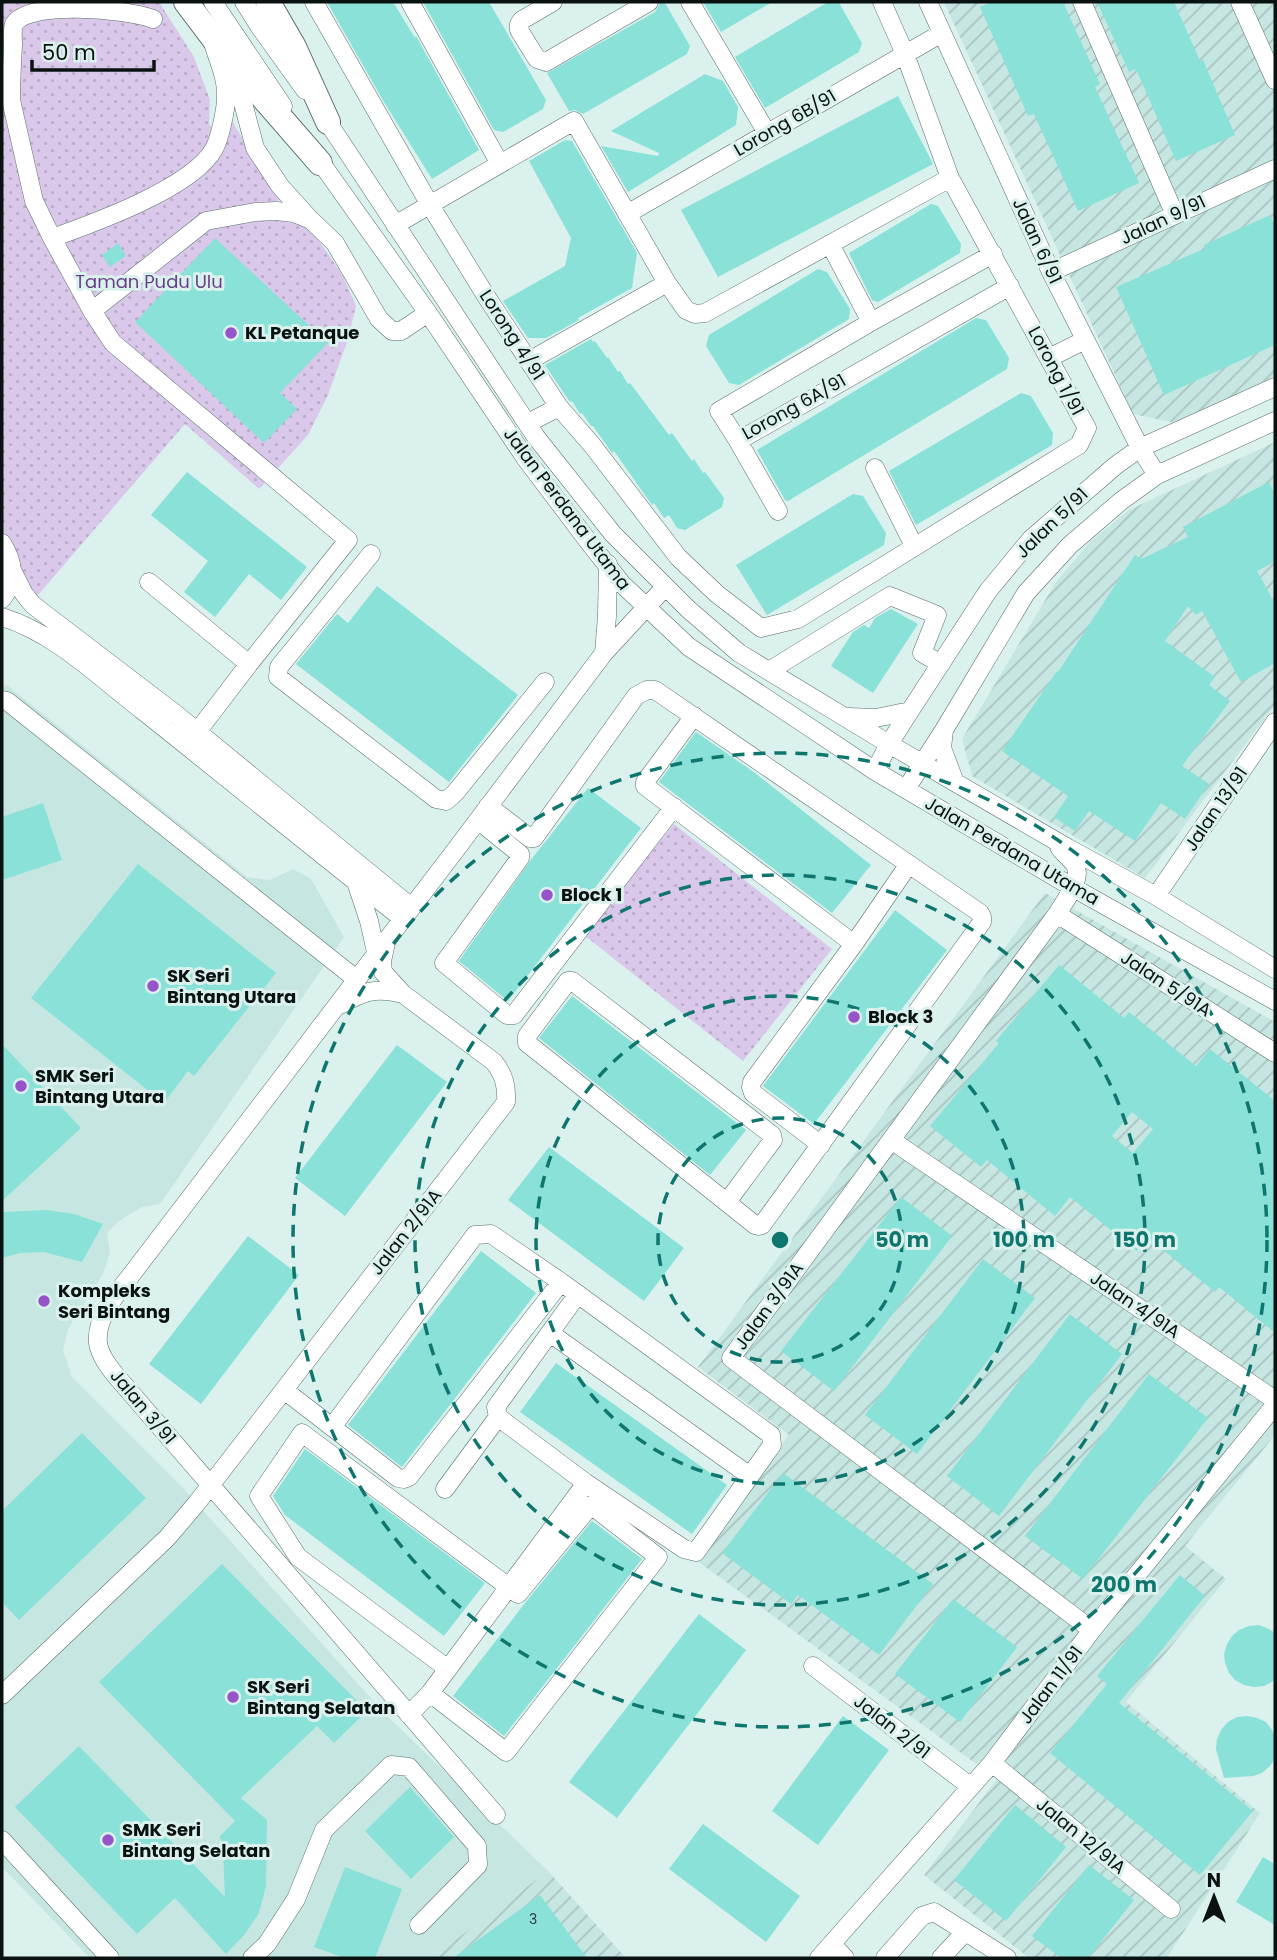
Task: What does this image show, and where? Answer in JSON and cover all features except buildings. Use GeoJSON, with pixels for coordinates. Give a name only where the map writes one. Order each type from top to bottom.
{"type":"FeatureCollection","features":[{"type":"Feature","properties":{"kind":"highway"},"geometry":{"type":"LineString","coordinates":[[186,2],[214,45],[226,55],[320,163]]}},
{"type":"Feature","properties":{"kind":"highway"},"geometry":{"type":"LineString","coordinates":[[268,2],[294,47],[328,122]]}},
{"type":"Feature","properties":{"kind":"street","name":"Jalan Perdana Utama"},"geometry":{"type":"LineString","coordinates":[[213,2],[320,163],[428,313],[526,459],[587,541],[622,584],[646,608],[689,647],[875,771],[1072,887],[1275,1001]]}},
{"type":"Feature","properties":{"kind":"street","name":"Jalan Perdana Utama"},"geometry":{"type":"LineString","coordinates":[[244,2],[328,122],[545,449],[613,534],[665,587],[739,653],[890,744],[1273,964]]}},
{"type":"Feature","properties":{"kind":"street","name":"Lorong 4/91"},"geometry":{"type":"LineString","coordinates":[[314,2],[430,205],[559,407],[678,557],[717,594],[761,628]]}},
{"type":"Feature","properties":{"kind":"street"},"geometry":{"type":"LineString","coordinates":[[410,2],[500,164]]}},
{"type":"Feature","properties":{"kind":"street"},"geometry":{"type":"LineString","coordinates":[[554,2],[519,24],[519,30],[537,60],[541,62],[546,62],[649,2]]}},
{"type":"Feature","properties":{"kind":"street"},"geometry":{"type":"LineString","coordinates":[[690,2],[767,133]]}},
{"type":"Feature","properties":{"kind":"street","name":"Lorong 1/91"},"geometry":{"type":"LineString","coordinates":[[761,628],[798,619],[1079,445],[1087,428],[950,178],[905,54],[882,2]]}},
{"type":"Feature","properties":{"kind":"street","name":"Jalan 6/91"},"geometry":{"type":"LineString","coordinates":[[928,2],[1051,272],[1140,448],[1157,475]]}},
{"type":"Feature","properties":{"kind":"street"},"geometry":{"type":"LineString","coordinates":[[1082,2],[1175,215]]}},
{"type":"Feature","properties":{"kind":"street"},"geometry":{"type":"LineString","coordinates":[[1240,2],[1274,73]]}},
{"type":"Feature","properties":{"kind":"street"},"geometry":{"type":"LineString","coordinates":[[153,19],[109,7],[60,4],[37,6],[24,11],[14,24],[6,98],[34,201],[92,310],[113,343],[348,540],[197,732]]}},
{"type":"Feature","properties":{"kind":"street","name":"Lorong 6B/91"},"geometry":{"type":"LineString","coordinates":[[627,214],[942,33]]}},
{"type":"Feature","properties":{"kind":"street"},"geometry":{"type":"LineString","coordinates":[[214,45],[243,103],[255,148],[280,186],[335,243],[379,319],[392,331],[401,331],[428,313]]}},
{"type":"Feature","properties":{"kind":"street"},"geometry":{"type":"LineString","coordinates":[[52,238],[102,220],[173,186],[198,167],[213,150],[227,100],[226,82],[214,45]]}},
{"type":"Feature","properties":{"kind":"street"},"geometry":{"type":"LineString","coordinates":[[395,225],[574,121],[667,283],[686,310],[695,314],[705,313],[950,178]]}},
{"type":"Feature","properties":{"kind":"street","name":"Jalan 9/91"},"geometry":{"type":"LineString","coordinates":[[1051,272],[1275,169]]}},
{"type":"Feature","properties":{"kind":"street"},"geometry":{"type":"LineString","coordinates":[[92,310],[205,221],[276,211],[294,213],[311,220]]}},
{"type":"Feature","properties":{"kind":"street"},"geometry":{"type":"LineString","coordinates":[[830,244],[871,322]]}},
{"type":"Feature","properties":{"kind":"street","name":"Lorong 6A/91"},"geometry":{"type":"LineString","coordinates":[[993,254],[719,411],[738,441],[1010,286]]}},
{"type":"Feature","properties":{"kind":"street"},"geometry":{"type":"LineString","coordinates":[[529,361],[667,283]]}},
{"type":"Feature","properties":{"kind":"street"},"geometry":{"type":"LineString","coordinates":[[1049,358],[1085,340]]}},
{"type":"Feature","properties":{"kind":"street","name":"Jalan 5/91"},"geometry":{"type":"LineString","coordinates":[[875,771],[910,710],[988,591],[1031,539],[1115,466],[1140,448],[1275,387]]}},
{"type":"Feature","properties":{"kind":"street"},"geometry":{"type":"LineString","coordinates":[[528,423],[559,407]]}},
{"type":"Feature","properties":{"kind":"street"},"geometry":{"type":"LineString","coordinates":[[1115,466],[1124,450],[1126,420],[1149,431],[1180,430]]}},
{"type":"Feature","properties":{"kind":"street","name":"Jalan 5/91"},"geometry":{"type":"LineString","coordinates":[[906,789],[1026,593],[1069,545],[1157,475],[1275,421]]}},
{"type":"Feature","properties":{"kind":"street"},"geometry":{"type":"LineString","coordinates":[[738,441],[778,511]]}},
{"type":"Feature","properties":{"kind":"street"},"geometry":{"type":"LineString","coordinates":[[875,468],[914,546]]}},
{"type":"Feature","properties":{"kind":"street"},"geometry":{"type":"LineString","coordinates":[[2,543],[12,570],[33,605],[197,732],[360,876],[425,889]]}},
{"type":"Feature","properties":{"kind":"street"},"geometry":{"type":"LineString","coordinates":[[371,554],[279,667],[278,677],[436,799],[446,801],[455,793],[545,682]]}},
{"type":"Feature","properties":{"kind":"street"},"geometry":{"type":"LineString","coordinates":[[604,653],[608,564]]}},
{"type":"Feature","properties":{"kind":"street"},"geometry":{"type":"LineString","coordinates":[[2,599],[10,584],[12,570]]}},
{"type":"Feature","properties":{"kind":"street"},"geometry":{"type":"LineString","coordinates":[[149,582],[248,664]]}},
{"type":"Feature","properties":{"kind":"street","name":"Jalan 3/91"},"geometry":{"type":"LineString","coordinates":[[496,1815],[104,1360],[98,1343],[100,1323],[109,1305],[135,1270],[604,653],[665,587]]}},
{"type":"Feature","properties":{"kind":"street"},"geometry":{"type":"LineString","coordinates":[[769,671],[890,596],[937,615],[922,653],[941,664]]}},
{"type":"Feature","properties":{"kind":"street"},"geometry":{"type":"LineString","coordinates":[[2,617],[22,623],[46,637],[407,913]]}},
{"type":"Feature","properties":{"kind":"street"},"geometry":{"type":"LineString","coordinates":[[483,813],[533,839],[636,696],[647,690],[655,690],[980,913],[982,922],[760,1226],[755,1225],[527,1043],[527,1036],[568,981],[572,981],[772,1135],[773,1140],[727,1202]]}},
{"type":"Feature","properties":{"kind":"street"},"geometry":{"type":"LineString","coordinates":[[2,700],[7,701],[356,979]]}},
{"type":"Feature","properties":{"kind":"street"},"geometry":{"type":"LineString","coordinates":[[845,717],[876,718],[910,710]]}},
{"type":"Feature","properties":{"kind":"street"},"geometry":{"type":"LineString","coordinates":[[694,716],[644,784],[854,944]]}},
{"type":"Feature","properties":{"kind":"street","name":"Jalan 13/91"},"geometry":{"type":"LineString","coordinates":[[1156,896],[1275,722]]}},
{"type":"Feature","properties":{"kind":"street"},"geometry":{"type":"LineString","coordinates":[[944,730],[942,748],[954,780]]}},
{"type":"Feature","properties":{"kind":"street"},"geometry":{"type":"LineString","coordinates":[[483,813],[520,854],[520,858],[444,963],[511,1017],[674,807]]}},
{"type":"Feature","properties":{"kind":"street"},"geometry":{"type":"LineString","coordinates":[[1047,834],[1076,866],[1077,875],[1072,887]]}},
{"type":"Feature","properties":{"kind":"street"},"geometry":{"type":"LineString","coordinates":[[821,1145],[753,1093],[752,1083],[909,864]]}},
{"type":"Feature","properties":{"kind":"street"},"geometry":{"type":"LineString","coordinates":[[360,876],[376,952]]}},
{"type":"Feature","properties":{"kind":"street","name":"Jalan 3/91A"},"geometry":{"type":"LineString","coordinates":[[1072,887],[1057,914],[731,1358],[1092,1630]]}},
{"type":"Feature","properties":{"kind":"street","name":"Jalan 5/91A"},"geometry":{"type":"LineString","coordinates":[[1057,914],[1275,1053]]}},
{"type":"Feature","properties":{"kind":"street","name":"Jalan 2/91A"},"geometry":{"type":"LineString","coordinates":[[2,1695],[167,1538],[506,1102],[507,1090],[502,1073],[494,1062],[403,994],[383,972],[382,961],[388,936]]}},
{"type":"Feature","properties":{"kind":"street"},"geometry":{"type":"LineString","coordinates":[[334,1009],[370,990],[403,994]]}},
{"type":"Feature","properties":{"kind":"street","name":"Jalan 4/91A"},"geometry":{"type":"LineString","coordinates":[[891,1140],[1275,1400]]}},
{"type":"Feature","properties":{"kind":"street"},"geometry":{"type":"LineString","coordinates":[[332,1427],[475,1235],[491,1234],[578,1294],[771,1434],[772,1445],[696,1552],[684,1549],[586,1483],[498,1417],[496,1407],[578,1294]]}},
{"type":"Feature","properties":{"kind":"street"},"geometry":{"type":"LineString","coordinates":[[284,1390],[398,1478],[404,1479],[561,1282]]}},
{"type":"Feature","properties":{"kind":"street"},"geometry":{"type":"LineString","coordinates":[[550,1333],[750,1476]]}},
{"type":"Feature","properties":{"kind":"street","name":"Jalan 11/91"},"geometry":{"type":"LineString","coordinates":[[820,1958],[992,1763],[1092,1630],[1275,1405]]}},
{"type":"Feature","properties":{"kind":"street"},"geometry":{"type":"LineString","coordinates":[[445,1489],[498,1417]]}},
{"type":"Feature","properties":{"kind":"street"},"geometry":{"type":"LineString","coordinates":[[430,1693],[506,1752],[658,1557],[591,1505],[518,1594],[302,1433],[259,1496],[298,1557],[448,1669]]}},
{"type":"Feature","properties":{"kind":"street"},"geometry":{"type":"LineString","coordinates":[[409,1715],[430,1693],[586,1483]]}},
{"type":"Feature","properties":{"kind":"street","name":"Jalan 2/91"},"geometry":{"type":"LineString","coordinates":[[813,1666],[971,1787]]}},
{"type":"Feature","properties":{"kind":"street","name":"Jalan 12/91A"},"geometry":{"type":"LineString","coordinates":[[992,1763],[1171,1909]]}},
{"type":"Feature","properties":{"kind":"street"},"geometry":{"type":"LineString","coordinates":[[253,1958],[267,1944],[296,1899],[324,1830],[391,1765],[409,1767],[477,1846],[478,1865],[419,1925]]}},
{"type":"Feature","properties":{"kind":"street"},"geometry":{"type":"LineString","coordinates":[[2,1840],[110,1958]]}},
{"type":"Feature","properties":{"kind":"street"},"geometry":{"type":"LineString","coordinates":[[885,1958],[922,1916],[934,1912],[1007,1958]]}},
{"type":"Feature","properties":{"kind":"street"},"geometry":{"type":"LineString","coordinates":[[941,1958],[965,1932]]}},
{"type":"Feature","properties":{"kind":"street"},"geometry":{"type":"LineString","coordinates":[[832,1944],[845,1958]]}},
{"type":"Feature","properties":{"kind":"shaded area"},"geometry":{"type":"Polygon","coordinates":[[[944,2],[1275,2],[1275,376],[1176,423],[1133,414],[944,2]]]}},
{"type":"Feature","properties":{"kind":"shaded area"},"geometry":{"type":"Polygon","coordinates":[[[1275,442],[1275,705],[1145,878],[972,776],[962,739],[1056,582],[1091,541],[1129,510],[1275,442]]]}},
{"type":"Feature","properties":{"kind":"shaded area","name":"Kompleks Seri Bintang"},"geometry":{"type":"Polygon","coordinates":[[[2,685],[8,686],[247,877],[270,880],[293,869],[311,879],[344,937],[160,1204],[142,1207],[120,1220],[107,1233],[110,1252],[103,1274],[68,1329],[63,1350],[72,1377],[183,1488],[383,1712],[548,1871],[431,1958],[90,1958],[2,1867],[2,685]]]}},
{"type":"Feature","properties":{"kind":"shaded area"},"geometry":{"type":"Polygon","coordinates":[[[1045,893],[1275,1022],[1275,1435],[1185,1546],[1226,1579],[1126,1702],[1260,1813],[1167,1958],[1029,1958],[924,1875],[997,1779],[696,1560],[789,1435],[698,1367],[1045,893]]]}},
{"type":"Feature","properties":{"kind":"shaded area"},"geometry":{"type":"Polygon","coordinates":[[[548,1871],[626,1958],[431,1958],[548,1871]]]}},
{"type":"Feature","properties":{"kind":"green space","name":"Taman Pudu Ulu"},"geometry":{"type":"Polygon","coordinates":[[[2,2],[159,2],[194,57],[210,100],[209,124],[223,140],[231,119],[255,160],[286,199],[272,202],[282,221],[311,229],[343,276],[356,306],[348,339],[328,395],[308,435],[259,489],[185,424],[39,594],[33,596],[2,536],[2,2]]]}},
{"type":"Feature","properties":{"kind":"green space"},"geometry":{"type":"Polygon","coordinates":[[[674,824],[832,949],[743,1061],[584,935],[674,824]]]}},
{"type":"Feature","properties":{"kind":"place","name":"KL Petanque"},"geometry":{"type":"Point","coordinates":[231,333]}},
{"type":"Feature","properties":{"kind":"place","name":"Block 1"},"geometry":{"type":"Point","coordinates":[547,895]}},
{"type":"Feature","properties":{"kind":"place","name":"SK Seri Bintang Utara"},"geometry":{"type":"Point","coordinates":[153,986]}},
{"type":"Feature","properties":{"kind":"place","name":"Block 3"},"geometry":{"type":"Point","coordinates":[854,1017]}},
{"type":"Feature","properties":{"kind":"place","name":"SMK Seri Bintang Utara"},"geometry":{"type":"Point","coordinates":[21,1086]}},
{"type":"Feature","properties":{"kind":"place","name":"Kompleks Seri Bintang"},"geometry":{"type":"Point","coordinates":[44,1301]}},
{"type":"Feature","properties":{"kind":"place","name":"SK Seri Bintang Selatan"},"geometry":{"type":"Point","coordinates":[233,1697]}},
{"type":"Feature","properties":{"kind":"place","name":"SMK Seri Bintang Selatan"},"geometry":{"type":"Point","coordinates":[108,1840]}}]}
